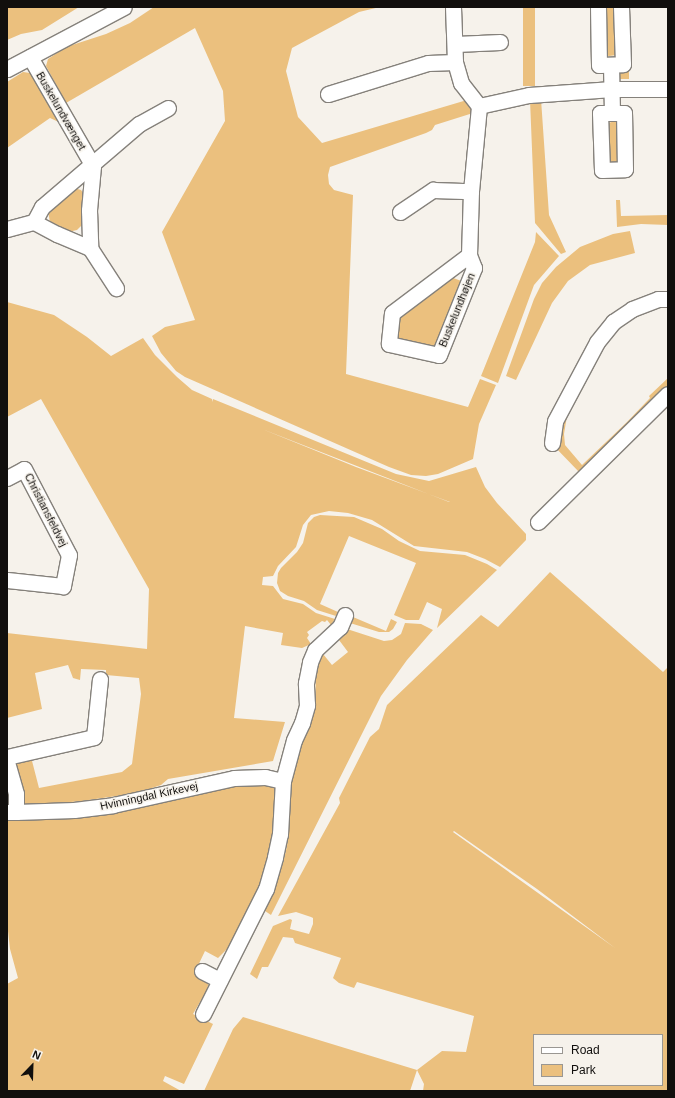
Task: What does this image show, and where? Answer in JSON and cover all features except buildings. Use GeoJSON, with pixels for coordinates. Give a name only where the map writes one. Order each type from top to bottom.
{"type":"FeatureCollection","features":[{"type":"Feature","properties":{"kind":"street"},"geometry":{"type":"LineString","coordinates":[[7,69],[124,7]]}},
{"type":"Feature","properties":{"kind":"street"},"geometry":{"type":"LineString","coordinates":[[453,7],[456,44],[455,62],[461,83],[479,106],[529,95],[612,90],[668,89]]}},
{"type":"Feature","properties":{"kind":"street"},"geometry":{"type":"LineString","coordinates":[[598,7],[599,65],[623,64],[621,7]]}},
{"type":"Feature","properties":{"kind":"street"},"geometry":{"type":"LineString","coordinates":[[456,44],[500,42]]}},
{"type":"Feature","properties":{"kind":"street","name":"Buskelundvænget"},"geometry":{"type":"LineString","coordinates":[[30,56],[92,166]]}},
{"type":"Feature","properties":{"kind":"street"},"geometry":{"type":"LineString","coordinates":[[328,94],[428,63],[455,62]]}},
{"type":"Feature","properties":{"kind":"street"},"geometry":{"type":"LineString","coordinates":[[611,65],[612,113]]}},
{"type":"Feature","properties":{"kind":"street","name":"Buskelundhøjen"},"geometry":{"type":"LineString","coordinates":[[469,255],[392,313],[389,344],[439,355],[474,268],[469,255],[471,191],[479,106]]}},
{"type":"Feature","properties":{"kind":"street"},"geometry":{"type":"LineString","coordinates":[[34,222],[42,207],[92,166],[139,124],[168,108]]}},
{"type":"Feature","properties":{"kind":"street"},"geometry":{"type":"LineString","coordinates":[[92,166],[88,210],[90,248],[116,288]]}},
{"type":"Feature","properties":{"kind":"street"},"geometry":{"type":"LineString","coordinates":[[400,212],[433,190],[471,191]]}},
{"type":"Feature","properties":{"kind":"street"},"geometry":{"type":"LineString","coordinates":[[7,229],[34,222],[90,248]]}},
{"type":"Feature","properties":{"kind":"street"},"geometry":{"type":"LineString","coordinates":[[552,442],[555,422],[596,342],[613,322],[632,309],[658,300],[668,299]]}},
{"type":"Feature","properties":{"kind":"street"},"geometry":{"type":"LineString","coordinates":[[538,522],[668,394]]}},
{"type":"Feature","properties":{"kind":"street","name":"Christiansfeldvej"},"geometry":{"type":"LineString","coordinates":[[7,478],[24,469],[69,555],[63,586],[7,580]]}},
{"type":"Feature","properties":{"kind":"street"},"geometry":{"type":"LineString","coordinates":[[203,1014],[266,889],[280,834],[283,781],[294,740],[304,717],[306,705],[306,683],[310,662],[315,650],[340,627],[345,615]]}},
{"type":"Feature","properties":{"kind":"street"},"geometry":{"type":"LineString","coordinates":[[7,757],[94,737],[100,679]]}},
{"type":"Feature","properties":{"kind":"street"},"geometry":{"type":"LineString","coordinates":[[7,762],[16,794],[11,812]]}},
{"type":"Feature","properties":{"kind":"street","name":"Hvinningdal Kirkevej"},"geometry":{"type":"LineString","coordinates":[[11,812],[74,810],[113,805],[234,778],[265,777],[283,781]]}},
{"type":"Feature","properties":{"kind":"street"},"geometry":{"type":"LineString","coordinates":[[202,970],[220,980]]}},
{"type":"Feature","properties":{"kind":"green space"},"geometry":{"type":"Polygon","coordinates":[[[7,7],[79,7],[42,30],[21,34],[7,40],[7,7]]]}},
{"type":"Feature","properties":{"kind":"green space"},"geometry":{"type":"Polygon","coordinates":[[[154,7],[380,7],[359,12],[292,48],[286,71],[298,117],[322,143],[467,100],[471,104],[473,113],[435,125],[432,130],[426,133],[330,167],[328,175],[329,184],[334,190],[353,195],[346,374],[468,407],[480,379],[496,385],[479,424],[473,459],[438,474],[426,476],[411,475],[389,467],[185,377],[176,371],[161,353],[152,336],[165,327],[195,320],[162,232],[225,121],[223,91],[195,28],[66,103],[46,66],[48,59],[66,47],[106,34],[130,23],[154,7]]]}},
{"type":"Feature","properties":{"kind":"green space"},"geometry":{"type":"Polygon","coordinates":[[[523,7],[535,7],[535,86],[523,86],[523,7]]]}},
{"type":"Feature","properties":{"kind":"green space"},"geometry":{"type":"Polygon","coordinates":[[[600,7],[619,7],[617,55],[605,55],[600,7]]]}},
{"type":"Feature","properties":{"kind":"green space"},"geometry":{"type":"Polygon","coordinates":[[[629,70],[629,79],[619,79],[617,73],[619,71],[629,70]]]}},
{"type":"Feature","properties":{"kind":"green space"},"geometry":{"type":"Polygon","coordinates":[[[23,72],[30,73],[37,79],[63,124],[50,118],[7,148],[7,82],[23,72]]]}},
{"type":"Feature","properties":{"kind":"green space"},"geometry":{"type":"Polygon","coordinates":[[[541,99],[549,215],[566,252],[561,254],[535,223],[530,100],[541,99]]]}},
{"type":"Feature","properties":{"kind":"green space"},"geometry":{"type":"Polygon","coordinates":[[[615,121],[619,123],[618,162],[612,164],[608,162],[605,124],[615,121]]]}},
{"type":"Feature","properties":{"kind":"green space"},"geometry":{"type":"Polygon","coordinates":[[[74,188],[81,190],[84,194],[82,225],[77,230],[68,232],[50,223],[48,210],[74,188]]]}},
{"type":"Feature","properties":{"kind":"green space"},"geometry":{"type":"Polygon","coordinates":[[[616,200],[620,200],[621,216],[668,215],[668,225],[641,224],[617,227],[616,200]]]}},
{"type":"Feature","properties":{"kind":"green space"},"geometry":{"type":"Polygon","coordinates":[[[630,231],[635,253],[590,265],[568,281],[552,303],[516,380],[506,376],[534,299],[542,283],[556,267],[580,247],[613,234],[630,231]]]}},
{"type":"Feature","properties":{"kind":"green space"},"geometry":{"type":"Polygon","coordinates":[[[536,232],[559,256],[534,285],[498,383],[481,376],[535,242],[536,232]]]}},
{"type":"Feature","properties":{"kind":"green space"},"geometry":{"type":"Polygon","coordinates":[[[448,276],[464,282],[434,348],[399,340],[395,335],[396,318],[448,276]]]}},
{"type":"Feature","properties":{"kind":"green space"},"geometry":{"type":"Polygon","coordinates":[[[7,302],[54,315],[87,337],[111,356],[143,338],[155,355],[177,377],[192,390],[212,399],[213,402],[213,399],[396,474],[429,481],[476,467],[485,487],[497,503],[526,534],[526,540],[500,567],[467,552],[414,546],[372,520],[348,513],[329,511],[311,515],[303,525],[296,547],[278,566],[273,576],[263,577],[262,585],[273,586],[283,599],[303,604],[316,613],[335,619],[331,625],[327,620],[325,622],[322,621],[307,632],[309,635],[307,638],[311,644],[302,648],[281,645],[283,633],[245,626],[234,718],[285,722],[273,761],[168,779],[161,785],[137,793],[82,801],[27,806],[22,801],[15,763],[17,758],[31,757],[39,788],[122,772],[132,764],[141,694],[139,678],[106,675],[106,670],[81,669],[80,680],[73,678],[68,665],[35,673],[42,709],[7,718],[7,633],[147,649],[149,589],[41,399],[7,417],[7,302]],[[262,429],[356,467],[428,494],[262,429]]]}},
{"type":"Feature","properties":{"kind":"green space"},"geometry":{"type":"Polygon","coordinates":[[[668,378],[668,387],[580,473],[552,444],[560,443],[561,419],[571,407],[567,416],[564,434],[565,445],[582,465],[627,422],[650,398],[649,396],[668,378]]]}},
{"type":"Feature","properties":{"kind":"green space"},"geometry":{"type":"Polygon","coordinates":[[[320,515],[354,517],[382,529],[399,541],[420,551],[465,555],[497,570],[437,628],[442,609],[427,602],[419,620],[406,620],[394,615],[416,563],[349,536],[320,604],[338,612],[336,616],[317,610],[304,601],[288,596],[280,591],[277,583],[278,573],[281,568],[297,552],[303,543],[308,523],[314,517],[320,515]]]}},
{"type":"Feature","properties":{"kind":"green space"},"geometry":{"type":"Polygon","coordinates":[[[550,572],[663,672],[668,667],[668,1091],[423,1091],[424,1084],[417,1070],[442,1051],[466,1052],[474,1016],[357,982],[354,988],[339,983],[333,978],[341,958],[295,943],[293,938],[283,937],[268,967],[262,967],[257,979],[250,974],[273,926],[290,919],[292,920],[290,929],[309,934],[313,924],[313,918],[296,912],[278,916],[340,803],[339,798],[370,737],[379,729],[387,705],[481,615],[498,627],[550,572]],[[454,831],[453,832],[615,948],[537,889],[454,831]]]}},
{"type":"Feature","properties":{"kind":"green space"},"geometry":{"type":"Polygon","coordinates":[[[353,617],[386,631],[391,619],[397,622],[393,629],[389,632],[379,632],[350,623],[353,617]]]}},
{"type":"Feature","properties":{"kind":"green space"},"geometry":{"type":"Polygon","coordinates":[[[405,623],[421,624],[433,630],[407,660],[381,696],[271,915],[265,911],[283,863],[287,846],[291,781],[302,737],[315,710],[316,667],[323,654],[332,665],[348,652],[339,640],[347,629],[384,641],[392,640],[401,634],[405,623]]]}},
{"type":"Feature","properties":{"kind":"green space"},"geometry":{"type":"Polygon","coordinates":[[[234,784],[270,785],[276,790],[276,814],[264,879],[233,943],[218,958],[205,951],[194,974],[209,981],[207,990],[193,1014],[213,1024],[184,1084],[165,1076],[163,1081],[181,1091],[7,1091],[7,984],[18,978],[10,949],[7,922],[7,818],[234,784]]]}},
{"type":"Feature","properties":{"kind":"green space"},"geometry":{"type":"Polygon","coordinates":[[[243,1017],[417,1070],[410,1091],[204,1091],[233,1029],[243,1017]]]}}]}
